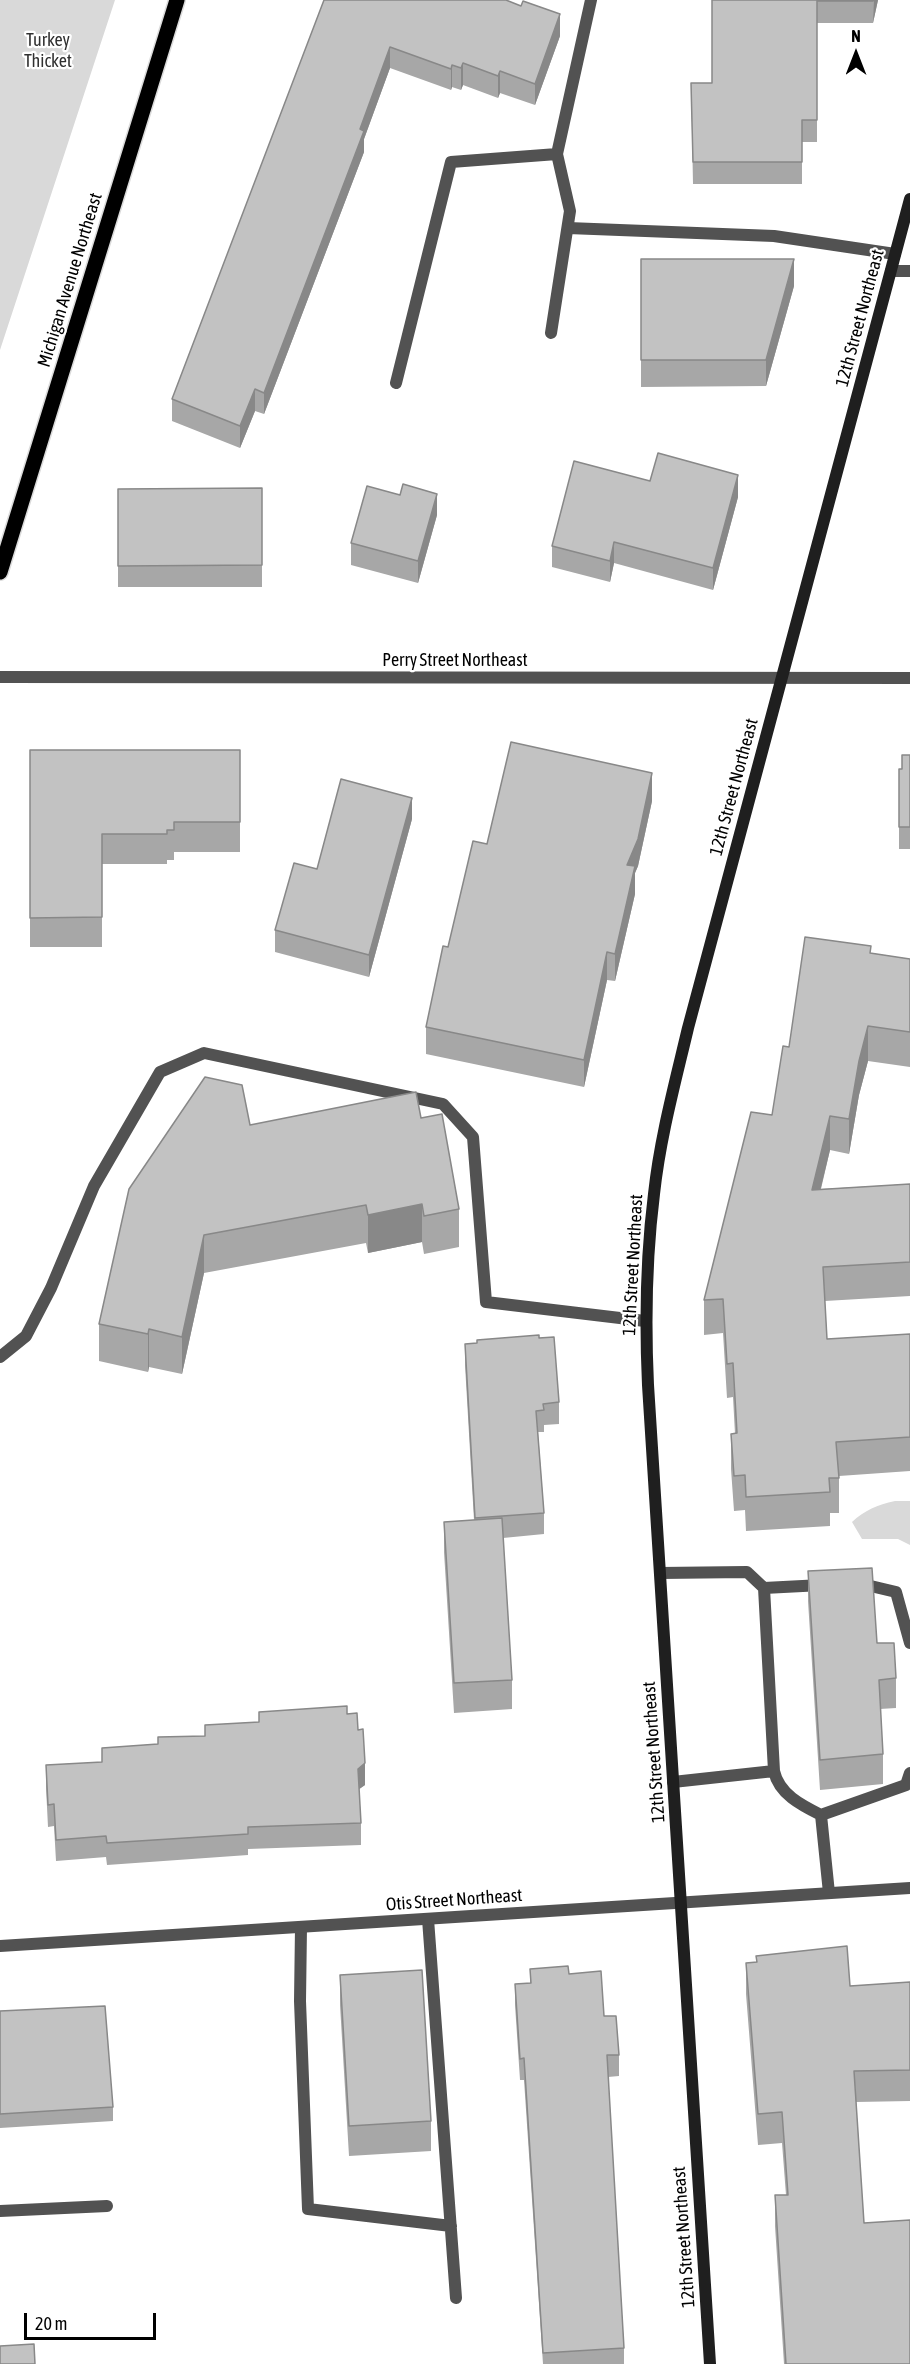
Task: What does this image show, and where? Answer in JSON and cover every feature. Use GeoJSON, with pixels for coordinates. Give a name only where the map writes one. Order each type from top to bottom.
{"type":"FeatureCollection","features":[{"type":"Feature","properties":{"kind":"main road","name":"Michigan Avenue Northeast"},"geometry":{"type":"LineString","coordinates":[[0,573],[177,0]]}},
{"type":"Feature","properties":{"kind":"street"},"geometry":{"type":"LineString","coordinates":[[551,333],[570,211],[557,154],[591,0]]}},
{"type":"Feature","properties":{"kind":"street"},"geometry":{"type":"LineString","coordinates":[[396,383],[451,162],[557,154]]}},
{"type":"Feature","properties":{"kind":"street","name":"12th Street Northeast"},"geometry":{"type":"LineString","coordinates":[[710,2364],[645,1321],[654,1192],[665,1129],[701,978],[910,199]]}},
{"type":"Feature","properties":{"kind":"street"},"geometry":{"type":"LineString","coordinates":[[568,228],[774,236],[895,254]]}},
{"type":"Feature","properties":{"kind":"street"},"geometry":{"type":"LineString","coordinates":[[891,271],[910,271]]}},
{"type":"Feature","properties":{"kind":"street","name":"Perry Street Northeast"},"geometry":{"type":"LineString","coordinates":[[0,677],[910,678]]}},
{"type":"Feature","properties":{"kind":"street"},"geometry":{"type":"LineString","coordinates":[[0,1357],[26,1336],[51,1288],[94,1186],[160,1072],[204,1053],[443,1104],[473,1137],[486,1302],[645,1321]]}},
{"type":"Feature","properties":{"kind":"street"},"geometry":{"type":"LineString","coordinates":[[660,1572],[747,1572],[764,1588],[774,1771],[776,1782],[796,1802],[820,1815],[906,1785],[910,1773]]}},
{"type":"Feature","properties":{"kind":"street"},"geometry":{"type":"LineString","coordinates":[[764,1588],[860,1583],[896,1592],[910,1643]]}},
{"type":"Feature","properties":{"kind":"street"},"geometry":{"type":"LineString","coordinates":[[673,1782],[774,1771]]}},
{"type":"Feature","properties":{"kind":"street"},"geometry":{"type":"LineString","coordinates":[[820,1815],[829,1893]]}},
{"type":"Feature","properties":{"kind":"street","name":"Otis Street Northeast"},"geometry":{"type":"LineString","coordinates":[[0,1946],[910,1888]]}},
{"type":"Feature","properties":{"kind":"street"},"geometry":{"type":"LineString","coordinates":[[428,1919],[456,2298]]}},
{"type":"Feature","properties":{"kind":"street"},"geometry":{"type":"LineString","coordinates":[[301,1927],[300,2001],[308,2209],[451,2226]]}},
{"type":"Feature","properties":{"kind":"street"},"geometry":{"type":"LineString","coordinates":[[0,2211],[107,2206]]}},
{"type":"Feature","properties":{"kind":"green space","name":"Turkey Thicket"},"geometry":{"type":"Polygon","coordinates":[[[0,0],[115,0],[0,350],[0,0]]]}},
{"type":"Feature","properties":{"kind":"green space"},"geometry":{"type":"Polygon","coordinates":[[[895,1501],[910,1501],[910,1545],[898,1539],[862,1539],[852,1522],[872,1508],[895,1501]]]}},
{"type":"Feature","properties":{"kind":"building"},"geometry":{"type":"Polygon","coordinates":[[[324,0],[506,0],[521,6],[523,1],[560,14],[535,84],[500,71],[498,76],[463,63],[461,68],[452,65],[451,69],[390,47],[360,129],[364,131],[264,393],[255,389],[240,426],[172,399],[324,0]]]}},
{"type":"Feature","properties":{"kind":"building"},"geometry":{"type":"Polygon","coordinates":[[[712,0],[874,0],[817,1],[817,120],[802,120],[802,162],[693,162],[691,83],[712,83],[712,0]]]}},
{"type":"Feature","properties":{"kind":"building"},"geometry":{"type":"Polygon","coordinates":[[[641,259],[794,259],[766,360],[641,360],[641,259]]]}},
{"type":"Feature","properties":{"kind":"building"},"geometry":{"type":"Polygon","coordinates":[[[658,453],[738,475],[713,568],[614,542],[610,561],[552,546],[574,461],[650,481],[658,453]]]}},
{"type":"Feature","properties":{"kind":"building"},"geometry":{"type":"Polygon","coordinates":[[[403,484],[437,494],[418,561],[351,543],[367,486],[400,495],[403,484]]]}},
{"type":"Feature","properties":{"kind":"building"},"geometry":{"type":"Polygon","coordinates":[[[262,488],[262,565],[118,566],[118,489],[262,488]]]}},
{"type":"Feature","properties":{"kind":"building"},"geometry":{"type":"Polygon","coordinates":[[[511,742],[652,773],[638,839],[627,865],[635,866],[615,954],[607,952],[584,1060],[426,1027],[443,946],[448,947],[473,841],[487,844],[511,742]]]}},
{"type":"Feature","properties":{"kind":"building"},"geometry":{"type":"Polygon","coordinates":[[[30,750],[240,750],[240,822],[174,822],[174,830],[167,830],[167,834],[102,834],[102,917],[30,918],[30,750]]]}},
{"type":"Feature","properties":{"kind":"building"},"geometry":{"type":"Polygon","coordinates":[[[902,755],[910,755],[910,827],[899,827],[899,769],[902,769],[902,755]]]}},
{"type":"Feature","properties":{"kind":"building"},"geometry":{"type":"Polygon","coordinates":[[[341,779],[412,798],[369,955],[275,930],[294,863],[317,869],[341,779]]]}},
{"type":"Feature","properties":{"kind":"building"},"geometry":{"type":"Polygon","coordinates":[[[805,937],[871,946],[870,953],[910,959],[910,1032],[868,1026],[859,1061],[849,1119],[830,1116],[812,1190],[910,1184],[910,1262],[823,1267],[827,1339],[910,1334],[910,1437],[836,1442],[839,1478],[829,1478],[830,1492],[746,1497],[745,1475],[734,1476],[731,1434],[737,1433],[733,1363],[727,1364],[723,1299],[704,1300],[751,1112],[772,1115],[783,1046],[789,1047],[805,937]]]}},
{"type":"Feature","properties":{"kind":"building"},"geometry":{"type":"Polygon","coordinates":[[[205,1077],[242,1085],[250,1125],[416,1092],[421,1118],[442,1114],[459,1209],[424,1216],[422,1204],[368,1215],[366,1205],[204,1235],[182,1337],[149,1329],[148,1334],[99,1324],[129,1189],[205,1077]]]}},
{"type":"Feature","properties":{"kind":"building"},"geometry":{"type":"Polygon","coordinates":[[[539,1335],[539,1338],[554,1337],[559,1402],[543,1404],[544,1410],[536,1411],[544,1513],[475,1518],[465,1344],[477,1343],[477,1340],[539,1335]]]}},
{"type":"Feature","properties":{"kind":"building"},"geometry":{"type":"Polygon","coordinates":[[[502,1518],[512,1680],[454,1683],[444,1522],[502,1518]]]}},
{"type":"Feature","properties":{"kind":"building"},"geometry":{"type":"Polygon","coordinates":[[[872,1568],[877,1643],[894,1643],[896,1678],[879,1680],[883,1754],[820,1760],[808,1571],[872,1568]]]}},
{"type":"Feature","properties":{"kind":"building"},"geometry":{"type":"Polygon","coordinates":[[[347,1706],[347,1714],[357,1713],[358,1730],[363,1729],[365,1763],[358,1769],[361,1823],[248,1827],[248,1834],[107,1843],[106,1836],[56,1840],[54,1804],[48,1805],[46,1765],[102,1762],[102,1748],[158,1744],[158,1737],[205,1736],[205,1725],[259,1722],[259,1712],[347,1706]]]}},
{"type":"Feature","properties":{"kind":"building"},"geometry":{"type":"Polygon","coordinates":[[[847,1946],[850,1986],[910,1982],[910,2070],[854,2071],[864,2223],[910,2220],[910,2364],[786,2364],[775,2195],[788,2195],[782,2112],[758,2114],[746,1963],[757,1962],[756,1956],[847,1946]]]}},
{"type":"Feature","properties":{"kind":"building"},"geometry":{"type":"Polygon","coordinates":[[[568,1966],[569,1974],[601,1971],[604,2016],[616,2016],[619,2055],[607,2055],[624,2348],[543,2353],[524,2058],[520,2059],[515,1984],[531,1983],[530,1969],[568,1966]]]}},
{"type":"Feature","properties":{"kind":"building"},"geometry":{"type":"Polygon","coordinates":[[[422,1970],[431,2121],[349,2126],[340,1975],[422,1970]]]}},
{"type":"Feature","properties":{"kind":"building"},"geometry":{"type":"Polygon","coordinates":[[[105,2006],[113,2107],[0,2114],[0,2011],[105,2006]]]}},
{"type":"Feature","properties":{"kind":"building"},"geometry":{"type":"Polygon","coordinates":[[[34,2344],[35,2364],[0,2364],[0,2346],[34,2344]]]}}]}
